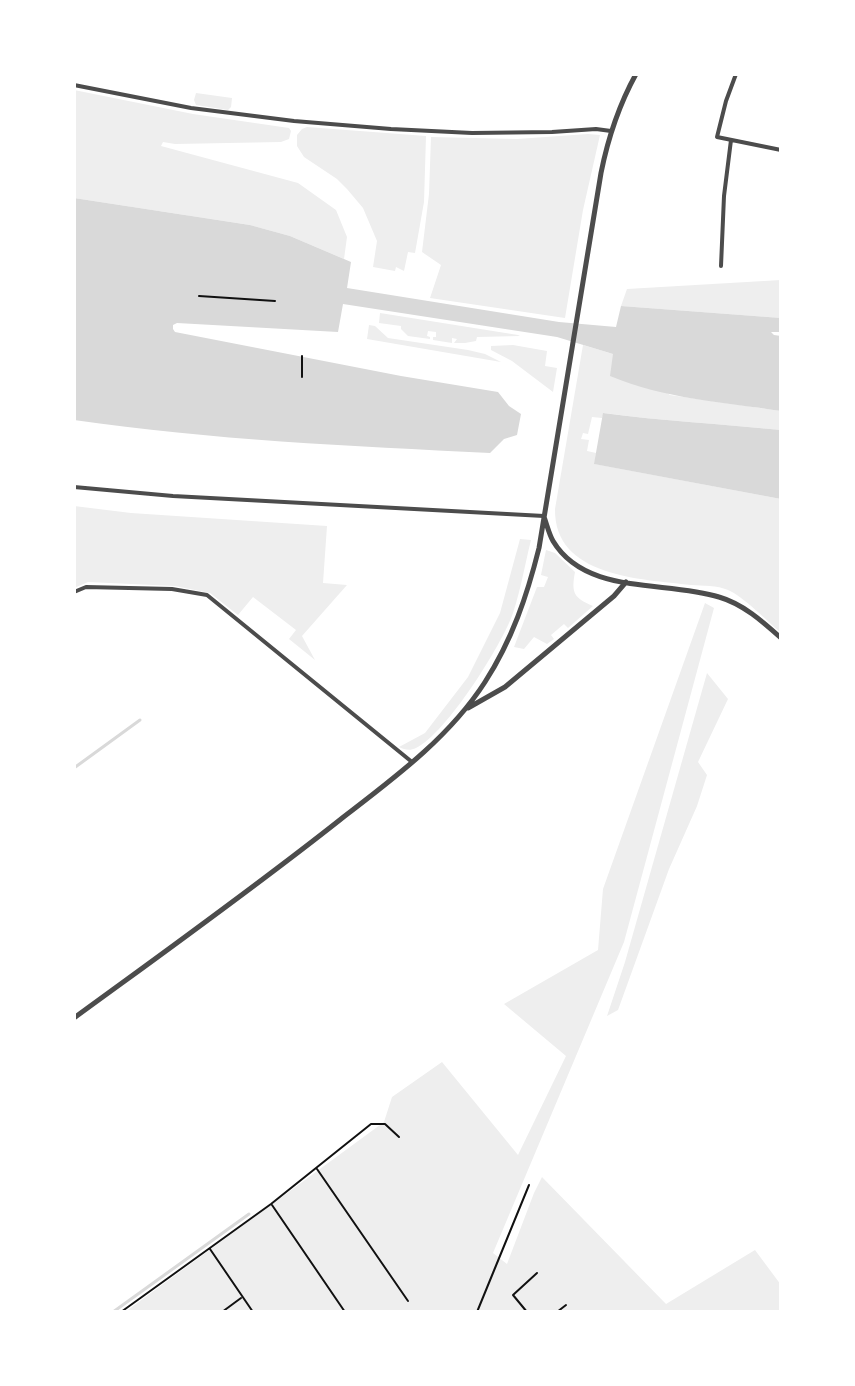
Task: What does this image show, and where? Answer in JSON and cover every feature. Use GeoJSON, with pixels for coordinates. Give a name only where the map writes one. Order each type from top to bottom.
{"type":"FeatureCollection","features":[{"type":"Feature","properties":{"kind":"street"},"geometry":{"type":"LineString","coordinates":[[74,1018],[294,856],[412,762],[449,728],[484,684],[518,621],[532,575],[601,173],[611,131],[636,74]]}},
{"type":"Feature","properties":{"kind":"street"},"geometry":{"type":"LineString","coordinates":[[736,74],[717,137],[781,150]]}},
{"type":"Feature","properties":{"kind":"street"},"geometry":{"type":"LineString","coordinates":[[74,85],[231,115],[294,121],[472,133],[611,131]]}},
{"type":"Feature","properties":{"kind":"street"},"geometry":{"type":"LineString","coordinates":[[721,266],[724,196],[731,140]]}},
{"type":"Feature","properties":{"kind":"street"},"geometry":{"type":"LineString","coordinates":[[74,487],[173,496],[544,516]]}},
{"type":"Feature","properties":{"kind":"street"},"geometry":{"type":"LineString","coordinates":[[544,516],[552,539],[582,570],[626,582],[721,597],[747,610],[781,638]]}},
{"type":"Feature","properties":{"kind":"street"},"geometry":{"type":"LineString","coordinates":[[464,710],[505,687],[614,596],[626,582]]}},
{"type":"Feature","properties":{"kind":"street"},"geometry":{"type":"LineString","coordinates":[[74,592],[86,587],[172,589],[207,595],[412,762]]}},
{"type":"Feature","properties":{"kind":"path"},"geometry":{"type":"LineString","coordinates":[[199,296],[275,301]]}},
{"type":"Feature","properties":{"kind":"path"},"geometry":{"type":"LineString","coordinates":[[302,356],[302,377]]}},
{"type":"Feature","properties":{"kind":"path"},"geometry":{"type":"LineString","coordinates":[[121,1312],[271,1204],[371,1124],[385,1124],[399,1137]]}},
{"type":"Feature","properties":{"kind":"path"},"geometry":{"type":"LineString","coordinates":[[317,1168],[408,1301]]}},
{"type":"Feature","properties":{"kind":"path"},"geometry":{"type":"LineString","coordinates":[[477,1312],[529,1185]]}},
{"type":"Feature","properties":{"kind":"path"},"geometry":{"type":"LineString","coordinates":[[271,1204],[345,1312]]}},
{"type":"Feature","properties":{"kind":"path"},"geometry":{"type":"LineString","coordinates":[[209,1248],[253,1312]]}},
{"type":"Feature","properties":{"kind":"path"},"geometry":{"type":"LineString","coordinates":[[527,1312],[513,1295],[537,1273]]}},
{"type":"Feature","properties":{"kind":"path"},"geometry":{"type":"LineString","coordinates":[[222,1312],[242,1297]]}},
{"type":"Feature","properties":{"kind":"path"},"geometry":{"type":"LineString","coordinates":[[557,1312],[566,1305]]}},
{"type":"Feature","properties":{"kind":"shaded area"},"geometry":{"type":"Polygon","coordinates":[[[74,90],[193,114],[289,128],[289,139],[281,142],[163,142],[161,146],[298,183],[336,210],[347,237],[344,259],[290,236],[250,225],[74,198],[74,90]]]}},
{"type":"Feature","properties":{"kind":"shaded area"},"geometry":{"type":"Polygon","coordinates":[[[196,93],[232,98],[231,107],[228,110],[196,105],[196,93]]]}},
{"type":"Feature","properties":{"kind":"shaded area"},"geometry":{"type":"Polygon","coordinates":[[[307,127],[426,136],[424,202],[415,253],[408,252],[404,271],[396,267],[395,271],[373,267],[377,241],[363,208],[337,179],[304,157],[297,146],[297,135],[307,127]]]}},
{"type":"Feature","properties":{"kind":"shaded area"},"geometry":{"type":"Polygon","coordinates":[[[600,135],[583,210],[565,318],[430,298],[441,265],[422,252],[429,194],[431,137],[517,139],[600,135]]]}},
{"type":"Feature","properties":{"kind":"shaded area"},"geometry":{"type":"Polygon","coordinates":[[[74,198],[250,225],[290,236],[351,262],[347,288],[559,322],[616,327],[621,306],[781,318],[781,332],[771,332],[781,336],[781,411],[694,399],[631,384],[610,376],[613,354],[557,337],[343,304],[338,332],[177,323],[173,329],[175,332],[401,376],[498,392],[509,406],[521,414],[517,435],[504,439],[490,453],[229,437],[74,420],[74,198]]]}},
{"type":"Feature","properties":{"kind":"shaded area"},"geometry":{"type":"Polygon","coordinates":[[[781,280],[781,318],[621,306],[627,289],[781,280]]]}},
{"type":"Feature","properties":{"kind":"shaded area"},"geometry":{"type":"Polygon","coordinates":[[[380,313],[520,336],[477,337],[476,341],[465,343],[454,343],[457,339],[452,338],[452,343],[433,340],[436,332],[428,331],[430,339],[408,336],[401,326],[379,323],[380,313]]]}},
{"type":"Feature","properties":{"kind":"shaded area"},"geometry":{"type":"Polygon","coordinates":[[[369,325],[375,326],[388,338],[468,350],[501,362],[367,339],[369,325]]]}},
{"type":"Feature","properties":{"kind":"shaded area"},"geometry":{"type":"Polygon","coordinates":[[[513,345],[547,351],[545,366],[557,368],[553,392],[512,361],[491,350],[491,346],[513,345]]]}},
{"type":"Feature","properties":{"kind":"shaded area"},"geometry":{"type":"Polygon","coordinates":[[[583,345],[613,354],[670,395],[781,411],[781,430],[604,413],[602,418],[592,417],[588,434],[583,433],[581,439],[589,440],[587,451],[596,453],[595,464],[781,499],[781,633],[728,590],[626,576],[584,561],[569,549],[559,532],[555,509],[583,345]]]}},
{"type":"Feature","properties":{"kind":"shaded area"},"geometry":{"type":"Polygon","coordinates":[[[603,413],[781,430],[781,499],[594,464],[603,413]]]}},
{"type":"Feature","properties":{"kind":"shaded area"},"geometry":{"type":"Polygon","coordinates":[[[74,506],[131,513],[327,526],[323,583],[347,585],[302,636],[315,660],[289,639],[296,630],[253,597],[238,615],[210,593],[175,586],[88,582],[74,588],[74,506]]]}},
{"type":"Feature","properties":{"kind":"shaded area"},"geometry":{"type":"Polygon","coordinates":[[[520,539],[531,540],[513,613],[497,646],[472,687],[442,726],[412,750],[399,747],[425,733],[468,677],[500,613],[520,539]]]}},
{"type":"Feature","properties":{"kind":"shaded area"},"geometry":{"type":"Polygon","coordinates":[[[546,550],[555,553],[575,572],[575,594],[593,606],[568,628],[564,624],[551,635],[554,639],[547,644],[534,637],[524,649],[514,647],[537,587],[544,587],[548,577],[541,575],[546,550]]]}},
{"type":"Feature","properties":{"kind":"shaded area"},"geometry":{"type":"Polygon","coordinates":[[[705,603],[714,608],[624,942],[493,1253],[507,1264],[542,1177],[666,1304],[755,1250],[781,1285],[781,1312],[125,1312],[384,1122],[392,1097],[442,1062],[518,1155],[566,1056],[504,1004],[598,950],[603,889],[705,603]]]}},
{"type":"Feature","properties":{"kind":"shaded area"},"geometry":{"type":"Polygon","coordinates":[[[707,673],[728,699],[698,762],[707,775],[618,1010],[607,1016],[625,962],[707,673]]]}},
{"type":"Feature","properties":{"kind":"waterway"},"geometry":{"type":"LineString","coordinates":[[74,768],[140,720]]}},
{"type":"Feature","properties":{"kind":"waterway"},"geometry":{"type":"LineString","coordinates":[[113,1312],[249,1214]]}}]}
